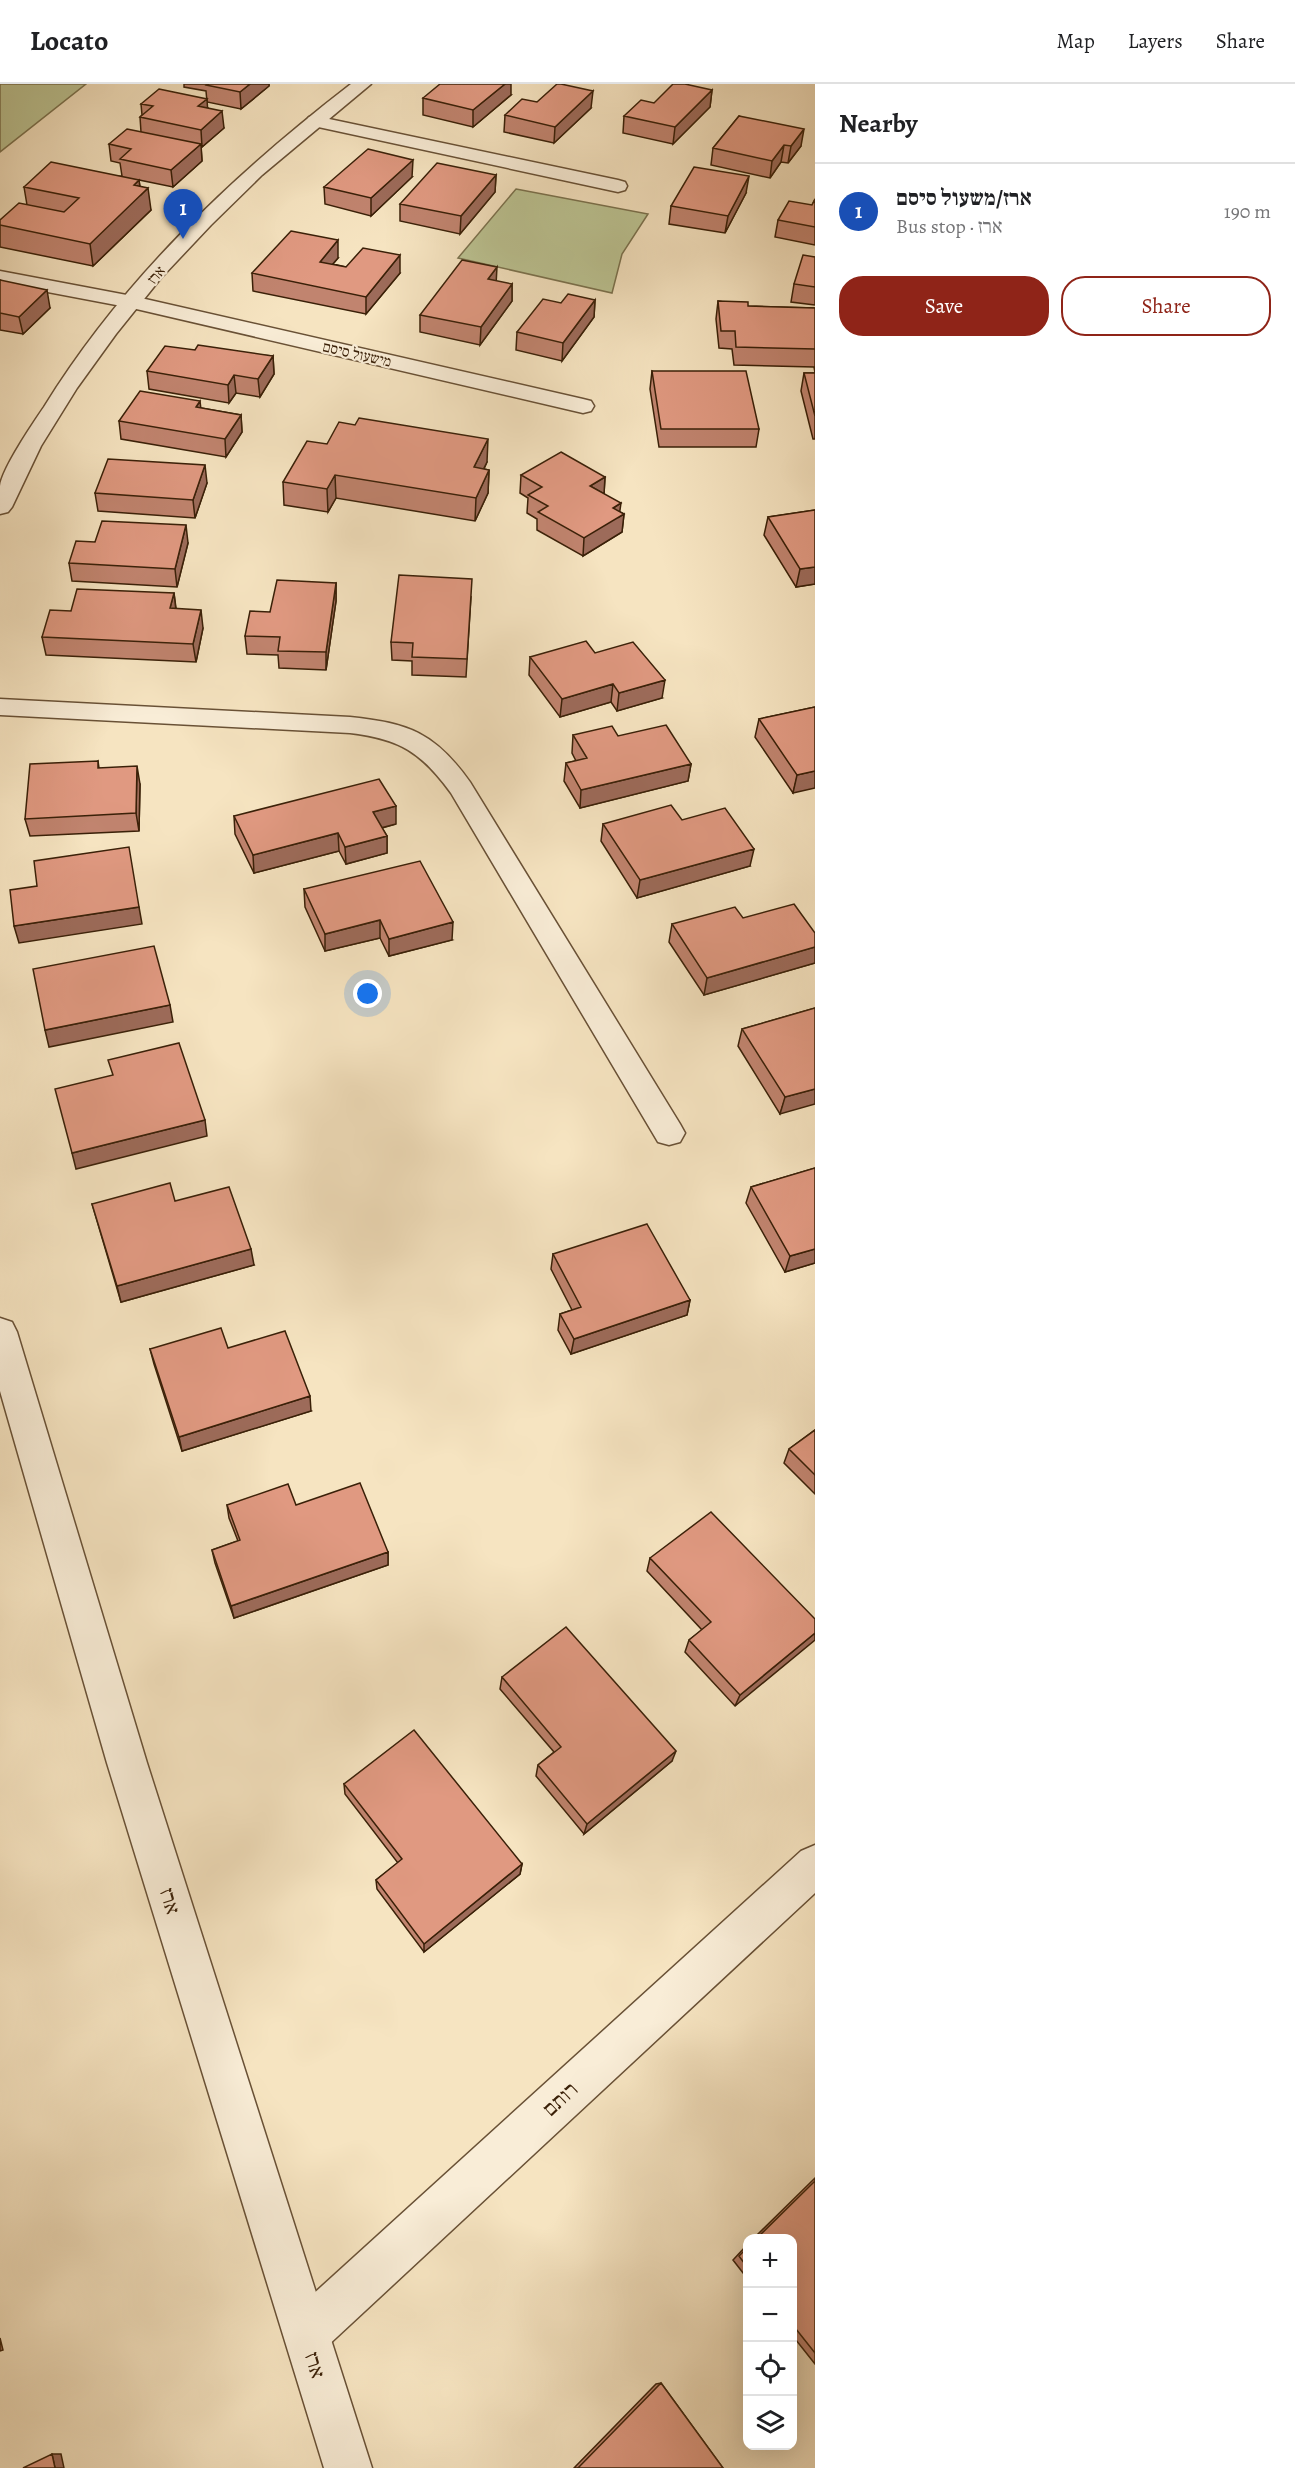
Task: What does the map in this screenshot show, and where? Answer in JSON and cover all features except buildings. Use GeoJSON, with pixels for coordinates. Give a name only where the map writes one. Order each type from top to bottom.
{"type":"FeatureCollection","features":[{"type":"Feature","properties":{"kind":"street","name":"ארז"},"geometry":{"type":"LineString","coordinates":[[0,507],[15,474],[64,390],[132,302],[180,246],[240,187],[315,121],[362,84]]}},
{"type":"Feature","properties":{"kind":"street"},"geometry":{"type":"LineString","coordinates":[[315,121],[618,186]]}},
{"type":"Feature","properties":{"kind":"street","name":"מישעול סיסם"},"geometry":{"type":"LineString","coordinates":[[0,277],[132,302],[583,406]]}},
{"type":"Feature","properties":{"kind":"street"},"geometry":{"type":"LineString","coordinates":[[0,707],[350,725],[383,728],[415,740],[431,751],[446,766],[461,788],[669,1133]]}},
{"type":"Feature","properties":{"kind":"street","name":"ארז"},"geometry":{"type":"LineString","coordinates":[[0,1332],[127,1763],[348,2468]]}},
{"type":"Feature","properties":{"kind":"street","name":"רותם"},"geometry":{"type":"LineString","coordinates":[[306,2333],[815,1865]]}},
{"type":"Feature","properties":{"kind":"green space"},"geometry":{"type":"Polygon","coordinates":[[[0,84],[86,84],[0,152],[0,84]]]}},
{"type":"Feature","properties":{"kind":"green space"},"geometry":{"type":"Polygon","coordinates":[[[516,189],[648,214],[622,254],[612,293],[458,258],[516,189]]]}},
{"type":"Feature","properties":{"kind":"place","name":"ארז/משעול סיסם"},"geometry":{"type":"Point","coordinates":[183,239]}}]}
